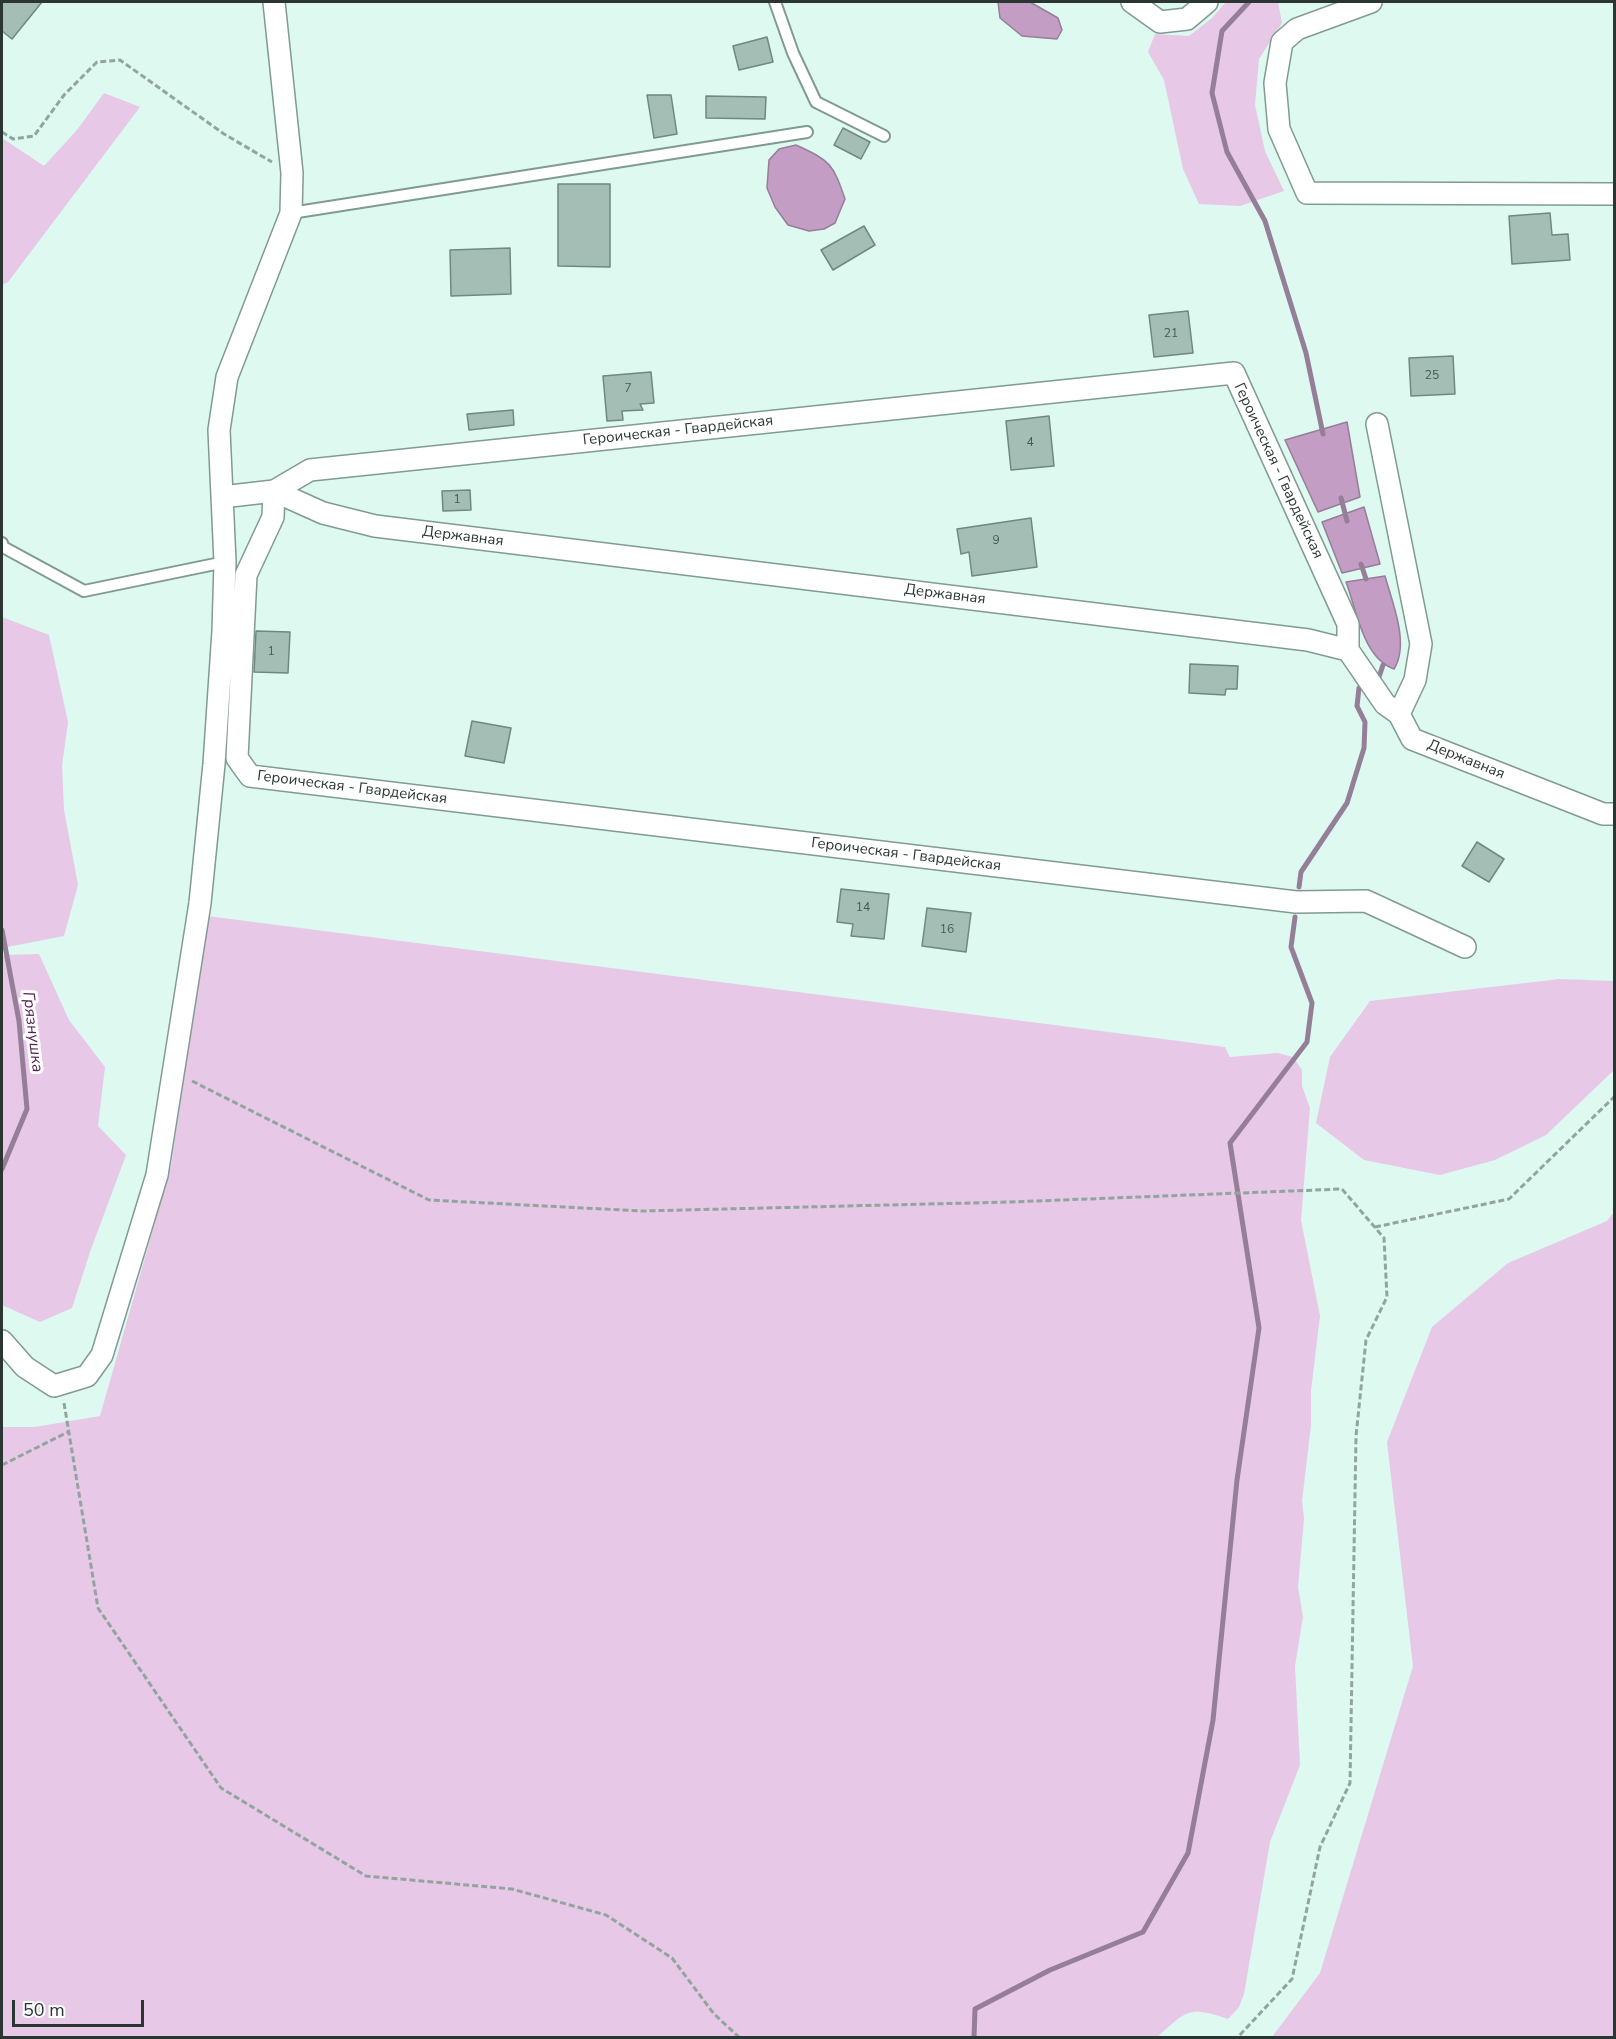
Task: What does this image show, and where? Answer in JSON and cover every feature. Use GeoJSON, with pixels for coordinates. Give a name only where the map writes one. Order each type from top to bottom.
{"type":"FeatureCollection","features":[{"type":"Feature","properties":{"kind":"street"},"geometry":{"type":"LineString","coordinates":[[2,1341],[25,1367],[54,1386],[87,1376],[102,1355],[157,1175],[202,892],[214,764],[225,562],[219,430],[227,377],[291,213],[292,173],[274,2]]}},
{"type":"Feature","properties":{"kind":"street"},"geometry":{"type":"LineString","coordinates":[[1132,2],[1160,22],[1187,19],[1207,2]]}},
{"type":"Feature","properties":{"kind":"street"},"geometry":{"type":"LineString","coordinates":[[1371,2],[1297,29],[1282,42],[1275,83],[1279,129],[1307,193],[1614,194]]}},
{"type":"Feature","properties":{"kind":"street","name":"Героическая - Гвардейская"},"geometry":{"type":"LineString","coordinates":[[1348,650],[1348,624],[1233,373],[310,470],[274,491],[273,517],[246,575],[237,758],[250,776],[1296,902],[1366,901],[1465,946]]}},
{"type":"Feature","properties":{"kind":"street"},"geometry":{"type":"LineString","coordinates":[[1377,424],[1421,644],[1415,680],[1399,714]]}},
{"type":"Feature","properties":{"kind":"street"},"geometry":{"type":"LineString","coordinates":[[222,498],[274,491]]}},
{"type":"Feature","properties":{"kind":"street","name":"Державная"},"geometry":{"type":"LineString","coordinates":[[274,491],[323,513],[375,526],[1308,639],[1348,650],[1385,704],[1399,714],[1412,739],[1603,814],[1614,814]]}},
{"type":"Feature","properties":{"kind":"lane"},"geometry":{"type":"LineString","coordinates":[[775,2],[793,53],[816,102],[884,136]]}},
{"type":"Feature","properties":{"kind":"lane"},"geometry":{"type":"LineString","coordinates":[[291,213],[807,132]]}},
{"type":"Feature","properties":{"kind":"lane"},"geometry":{"type":"LineString","coordinates":[[2,543],[3,547],[84,591],[225,562]]}},
{"type":"Feature","properties":{"kind":"path"},"geometry":{"type":"LineString","coordinates":[[2,132],[13,139],[34,136],[64,95],[97,62],[120,60],[224,134],[292,173]]}},
{"type":"Feature","properties":{"kind":"path"},"geometry":{"type":"LineString","coordinates":[[173,1072],[429,1200],[642,1211],[1011,1202],[1342,1189],[1384,1238],[1387,1297],[1366,1340],[1356,1436],[1350,1783],[1320,1847],[1292,1979],[1237,2037]]}},
{"type":"Feature","properties":{"kind":"path"},"geometry":{"type":"LineString","coordinates":[[1375,1227],[1509,1199],[1614,1097]]}},
{"type":"Feature","properties":{"kind":"path"},"geometry":{"type":"LineString","coordinates":[[64,1403],[98,1608],[221,1788],[366,1876],[512,1889],[606,1915],[672,1958],[714,2014],[740,2037]]}},
{"type":"Feature","properties":{"kind":"path"},"geometry":{"type":"LineString","coordinates":[[2,1465],[70,1431]]}},
{"type":"Feature","properties":{"kind":"shaded area"},"geometry":{"type":"Polygon","coordinates":[[[998,2],[1030,2],[1058,18],[1062,30],[1057,39],[1022,36],[1000,18],[998,2]]]}},
{"type":"Feature","properties":{"kind":"shaded area"},"geometry":{"type":"Polygon","coordinates":[[[1226,2],[1278,2],[1282,23],[1259,59],[1255,105],[1265,151],[1284,191],[1240,206],[1199,204],[1183,169],[1164,80],[1148,52],[1155,34],[1189,36],[1212,18],[1226,2]]]}},
{"type":"Feature","properties":{"kind":"shaded area"},"geometry":{"type":"Polygon","coordinates":[[[104,93],[140,107],[8,282],[2,285],[2,138],[44,166],[77,130],[104,93]]]}},
{"type":"Feature","properties":{"kind":"shaded area"},"geometry":{"type":"Polygon","coordinates":[[[796,145],[817,155],[829,165],[845,199],[835,223],[824,229],[809,231],[788,225],[775,207],[767,188],[769,160],[779,149],[796,145]]]}},
{"type":"Feature","properties":{"kind":"shaded area"},"geometry":{"type":"Polygon","coordinates":[[[1347,422],[1360,497],[1318,512],[1285,440],[1347,422]]]}},
{"type":"Feature","properties":{"kind":"shaded area"},"geometry":{"type":"Polygon","coordinates":[[[1364,507],[1380,564],[1342,573],[1322,522],[1364,507]]]}},
{"type":"Feature","properties":{"kind":"shaded area"},"geometry":{"type":"Polygon","coordinates":[[[1385,576],[1400,635],[1400,648],[1394,669],[1383,663],[1368,644],[1346,582],[1385,576]]]}},
{"type":"Feature","properties":{"kind":"shaded area"},"geometry":{"type":"Polygon","coordinates":[[[2,617],[49,635],[68,722],[62,766],[64,810],[78,885],[64,936],[2,948],[2,617]]]}},
{"type":"Feature","properties":{"kind":"shaded area"},"geometry":{"type":"Polygon","coordinates":[[[207,916],[1225,1047],[1230,1057],[1278,1053],[1293,1057],[1302,1070],[1302,1086],[1310,1108],[1301,1220],[1320,1316],[1302,1501],[1304,1519],[1298,1587],[1303,1617],[1295,1666],[1300,1765],[1270,1842],[1244,1994],[1239,2007],[1228,2019],[1204,2012],[1188,2013],[1156,2038],[2,2037],[2,1427],[35,1427],[100,1416],[171,1166],[207,916]]]}},
{"type":"Feature","properties":{"kind":"shaded area"},"geometry":{"type":"Polygon","coordinates":[[[39,954],[69,1020],[105,1067],[98,1126],[126,1155],[72,1308],[40,1322],[2,1305],[2,955],[39,954]]]}},
{"type":"Feature","properties":{"kind":"shaded area"},"geometry":{"type":"Polygon","coordinates":[[[1560,979],[1614,981],[1614,1070],[1546,1135],[1495,1160],[1440,1175],[1364,1160],[1316,1123],[1330,1057],[1370,1001],[1560,979]]]}},
{"type":"Feature","properties":{"kind":"shaded area"},"geometry":{"type":"Polygon","coordinates":[[[1614,1212],[1614,2037],[1272,2037],[1320,1973],[1413,1666],[1387,1442],[1432,1327],[1508,1263],[1607,1221],[1614,1212]]]}},
{"type":"Feature","properties":{"kind":"building"},"geometry":{"type":"Polygon","coordinates":[[[2,2],[42,2],[12,39],[2,31],[2,2]]]}},
{"type":"Feature","properties":{"kind":"building"},"geometry":{"type":"Polygon","coordinates":[[[767,37],[773,62],[739,70],[733,46],[767,37]]]}},
{"type":"Feature","properties":{"kind":"building"},"geometry":{"type":"Polygon","coordinates":[[[647,95],[671,95],[677,134],[654,138],[647,95]]]}},
{"type":"Feature","properties":{"kind":"building"},"geometry":{"type":"Polygon","coordinates":[[[706,96],[766,97],[765,119],[706,118],[706,96]]]}},
{"type":"Feature","properties":{"kind":"building"},"geometry":{"type":"Polygon","coordinates":[[[843,128],[870,142],[861,159],[834,145],[843,128]]]}},
{"type":"Feature","properties":{"kind":"building"},"geometry":{"type":"Polygon","coordinates":[[[558,184],[610,184],[610,267],[558,266],[558,184]]]}},
{"type":"Feature","properties":{"kind":"building"},"geometry":{"type":"Polygon","coordinates":[[[1550,213],[1552,235],[1568,234],[1570,260],[1512,264],[1509,216],[1550,213]]]}},
{"type":"Feature","properties":{"kind":"building"},"geometry":{"type":"Polygon","coordinates":[[[864,226],[875,245],[833,270],[821,250],[864,226]]]}},
{"type":"Feature","properties":{"kind":"building"},"geometry":{"type":"Polygon","coordinates":[[[510,248],[511,294],[451,296],[450,250],[510,248]]]}},
{"type":"Feature","properties":{"kind":"building"},"geometry":{"type":"Polygon","coordinates":[[[1188,311],[1193,353],[1154,357],[1149,315],[1188,311]]]}},
{"type":"Feature","properties":{"kind":"building"},"geometry":{"type":"Polygon","coordinates":[[[1453,356],[1455,394],[1411,396],[1409,358],[1453,356]]]}},
{"type":"Feature","properties":{"kind":"building"},"geometry":{"type":"Polygon","coordinates":[[[651,372],[654,403],[640,404],[643,410],[622,411],[623,420],[607,421],[603,376],[651,372]]]}},
{"type":"Feature","properties":{"kind":"building"},"geometry":{"type":"Polygon","coordinates":[[[513,410],[514,425],[469,430],[467,414],[513,410]]]}},
{"type":"Feature","properties":{"kind":"building"},"geometry":{"type":"Polygon","coordinates":[[[1049,416],[1054,466],[1011,470],[1006,421],[1049,416]]]}},
{"type":"Feature","properties":{"kind":"building"},"geometry":{"type":"Polygon","coordinates":[[[470,490],[471,510],[443,511],[442,491],[470,490]]]}},
{"type":"Feature","properties":{"kind":"building"},"geometry":{"type":"Polygon","coordinates":[[[1031,518],[1037,567],[972,576],[969,552],[961,554],[957,529],[1031,518]]]}},
{"type":"Feature","properties":{"kind":"building"},"geometry":{"type":"Polygon","coordinates":[[[256,631],[290,632],[288,673],[254,672],[256,631]]]}},
{"type":"Feature","properties":{"kind":"building"},"geometry":{"type":"Polygon","coordinates":[[[1190,664],[1238,666],[1237,689],[1226,689],[1225,695],[1189,693],[1190,664]]]}},
{"type":"Feature","properties":{"kind":"building"},"geometry":{"type":"Polygon","coordinates":[[[472,721],[511,728],[504,763],[465,756],[472,721]]]}},
{"type":"Feature","properties":{"kind":"building"},"geometry":{"type":"Polygon","coordinates":[[[1477,842],[1504,859],[1489,882],[1462,866],[1477,842]]]}},
{"type":"Feature","properties":{"kind":"building"},"geometry":{"type":"Polygon","coordinates":[[[841,889],[889,894],[884,939],[851,936],[853,924],[837,922],[841,889]]]}},
{"type":"Feature","properties":{"kind":"building"},"geometry":{"type":"Polygon","coordinates":[[[927,908],[971,913],[966,952],[922,946],[927,908]]]}},
{"type":"Feature","properties":{"kind":"waterway"},"geometry":{"type":"LineString","coordinates":[[1249,2],[1222,31],[1212,93],[1227,152],[1265,221],[1306,353],[1323,434]]}},
{"type":"Feature","properties":{"kind":"waterway"},"geometry":{"type":"LineString","coordinates":[[1341,498],[1347,521]]}},
{"type":"Feature","properties":{"kind":"waterway"},"geometry":{"type":"LineString","coordinates":[[1361,564],[1366,579]]}},
{"type":"Feature","properties":{"kind":"waterway"},"geometry":{"type":"LineString","coordinates":[[1379,677],[1383,665]]}},
{"type":"Feature","properties":{"kind":"waterway"},"geometry":{"type":"LineString","coordinates":[[1299,887],[1301,872],[1347,803],[1364,748],[1365,722],[1357,706],[1359,688]]}},
{"type":"Feature","properties":{"kind":"waterway"},"geometry":{"type":"LineString","coordinates":[[974,2038],[975,2009],[1050,1970],[1143,1932],[1188,1853],[1213,1720],[1237,1480],[1259,1328],[1230,1143],[1307,1042],[1312,1003],[1291,947],[1295,917]]}},
{"type":"Feature","properties":{"kind":"waterway","name":"Грязнушка"},"geometry":{"type":"LineString","coordinates":[[2,930],[19,1021],[27,1109],[2,1169]]}}]}
